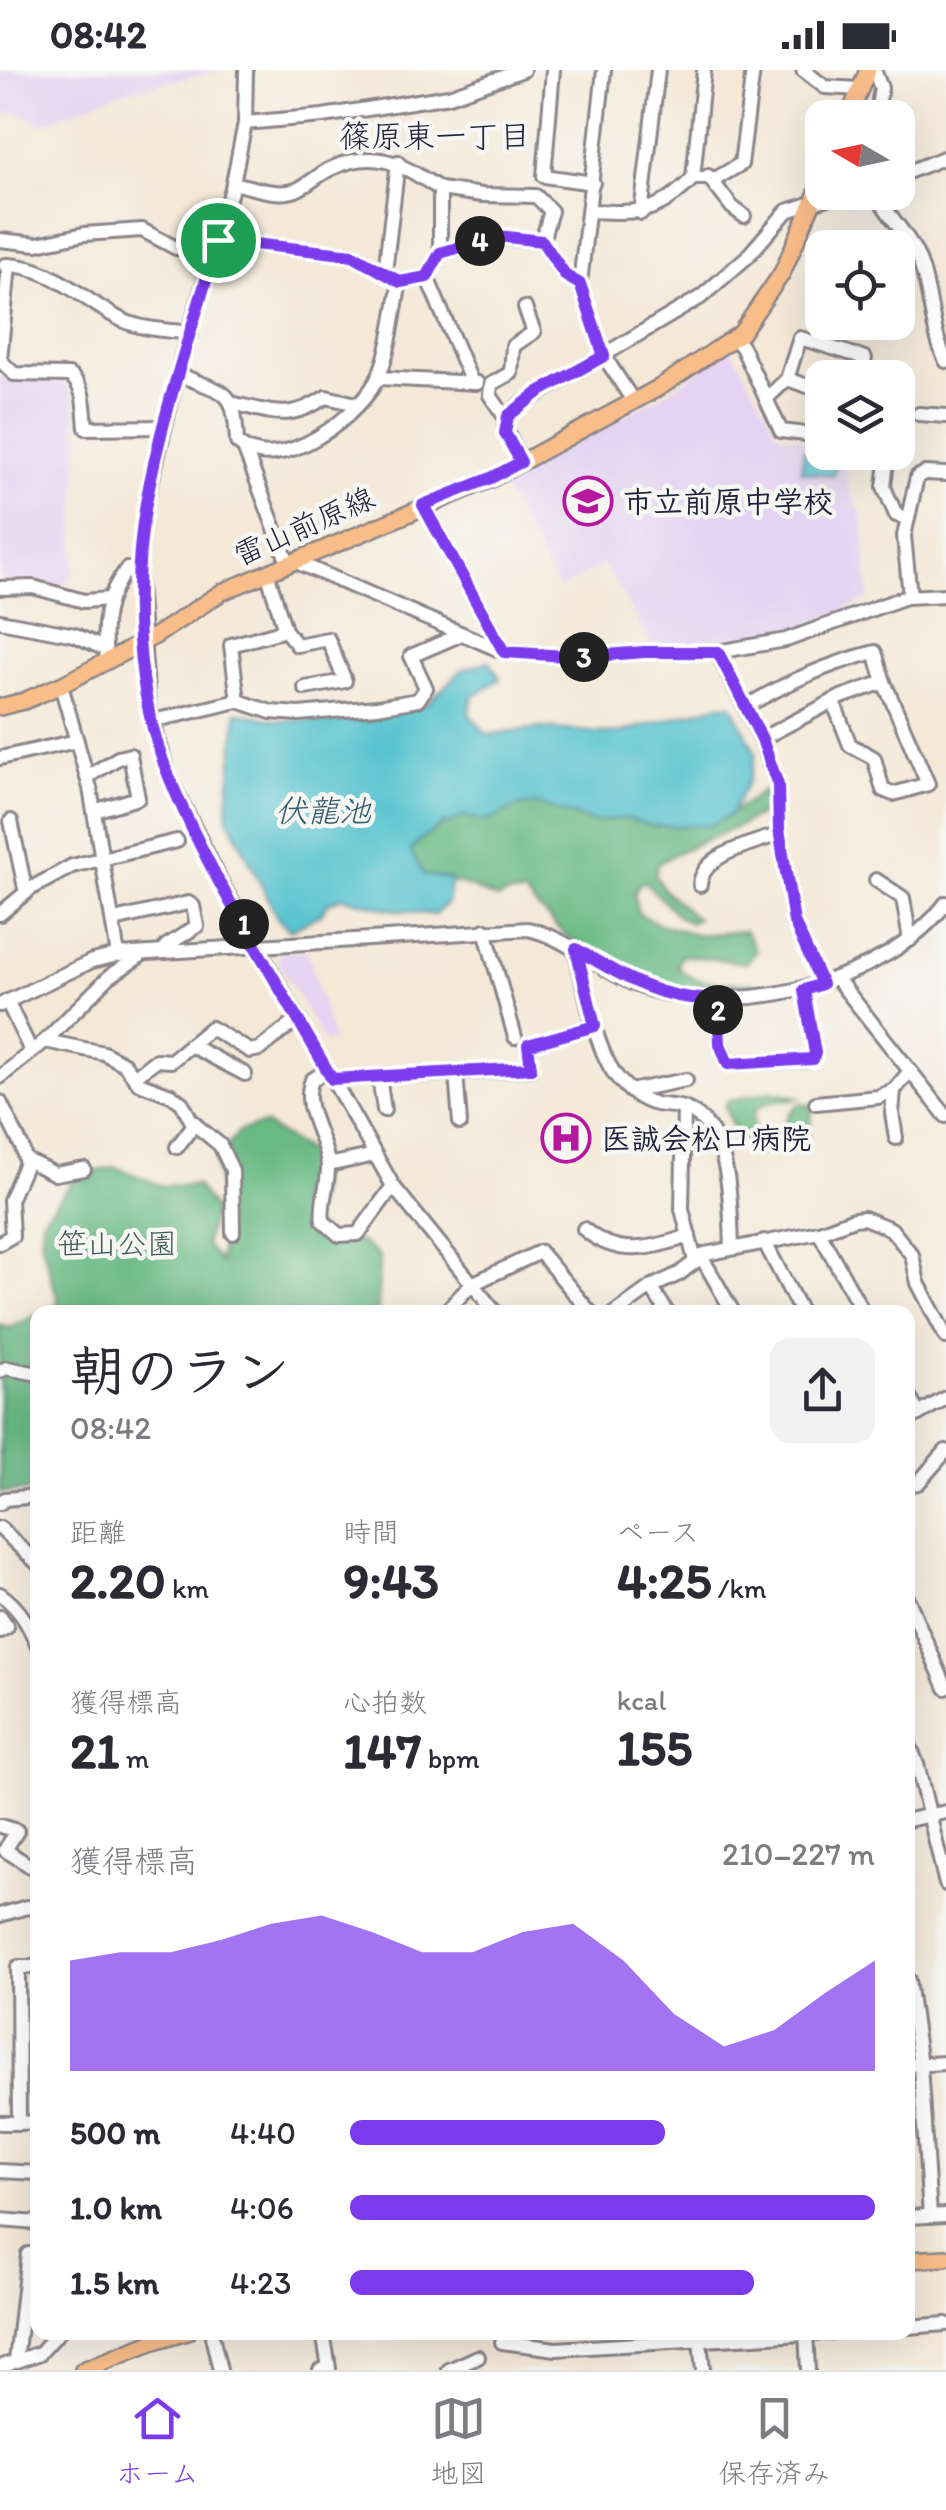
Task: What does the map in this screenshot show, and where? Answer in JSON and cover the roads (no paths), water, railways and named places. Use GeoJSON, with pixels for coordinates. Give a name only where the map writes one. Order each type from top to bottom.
{"type":"FeatureCollection","features":[{"type":"Feature","properties":{"kind":"main road"},"geometry":{"type":"LineString","coordinates":[[855,100],[871,70]]}},
{"type":"Feature","properties":{"kind":"main road","name":"雷山前原線"},"geometry":{"type":"LineString","coordinates":[[0,707],[61,685],[106,655],[141,644],[222,592],[491,478],[660,387],[734,338],[763,305],[810,210]]}},
{"type":"Feature","properties":{"kind":"main road"},"geometry":{"type":"LineString","coordinates":[[915,2260],[946,2258]]}},
{"type":"Feature","properties":{"kind":"main road"},"geometry":{"type":"LineString","coordinates":[[83,2370],[161,2340]]}},
{"type":"Feature","properties":{"kind":"street"},"geometry":{"type":"LineString","coordinates":[[246,70],[245,123],[233,183],[146,503],[138,569],[141,644],[153,721],[169,777],[256,946],[392,1186],[489,1305]]}},
{"type":"Feature","properties":{"kind":"street"},"geometry":{"type":"LineString","coordinates":[[245,123],[323,116],[449,96],[522,70]]}},
{"type":"Feature","properties":{"kind":"street"},"geometry":{"type":"LineString","coordinates":[[553,70],[544,176],[593,183]]}},
{"type":"Feature","properties":{"kind":"street"},"geometry":{"type":"LineString","coordinates":[[604,70],[580,284],[604,356],[634,401]]}},
{"type":"Feature","properties":{"kind":"street"},"geometry":{"type":"LineString","coordinates":[[642,213],[658,70]]}},
{"type":"Feature","properties":{"kind":"street"},"geometry":{"type":"LineString","coordinates":[[704,70],[700,177],[744,216]]}},
{"type":"Feature","properties":{"kind":"street"},"geometry":{"type":"LineString","coordinates":[[590,210],[642,213],[700,177],[717,178],[740,164],[753,70]]}},
{"type":"Feature","properties":{"kind":"street"},"geometry":{"type":"LineString","coordinates":[[803,70],[826,88],[859,89]]}},
{"type":"Feature","properties":{"kind":"street"},"geometry":{"type":"LineString","coordinates":[[871,70],[881,88],[879,100]]}},
{"type":"Feature","properties":{"kind":"street"},"geometry":{"type":"LineString","coordinates":[[915,169],[946,156]]}},
{"type":"Feature","properties":{"kind":"street"},"geometry":{"type":"LineString","coordinates":[[233,183],[268,192],[294,191],[326,171],[363,158],[398,162],[440,188],[482,195],[536,196],[552,211],[542,241]]}},
{"type":"Feature","properties":{"kind":"street"},"geometry":{"type":"LineString","coordinates":[[385,272],[398,162]]}},
{"type":"Feature","properties":{"kind":"street"},"geometry":{"type":"LineString","coordinates":[[427,277],[440,253],[440,188]]}},
{"type":"Feature","properties":{"kind":"street"},"geometry":{"type":"LineString","coordinates":[[506,420],[539,392],[701,297],[746,257],[787,211],[805,204]]}},
{"type":"Feature","properties":{"kind":"street"},"geometry":{"type":"LineString","coordinates":[[888,210],[918,257],[927,282],[930,318],[946,360]]}},
{"type":"Feature","properties":{"kind":"street"},"geometry":{"type":"LineString","coordinates":[[0,240],[37,244],[84,234],[142,230],[176,248],[216,245],[353,255],[400,282],[427,277]]}},
{"type":"Feature","properties":{"kind":"street"},"geometry":{"type":"LineString","coordinates":[[440,253],[498,236],[542,241],[566,276],[580,284]]}},
{"type":"Feature","properties":{"kind":"street"},"geometry":{"type":"LineString","coordinates":[[164,427],[86,428],[82,393],[76,379],[14,374],[0,360],[4,265],[28,266],[46,273],[124,321],[191,333]]}},
{"type":"Feature","properties":{"kind":"street"},"geometry":{"type":"LineString","coordinates":[[427,277],[472,383]]}},
{"type":"Feature","properties":{"kind":"street"},"geometry":{"type":"LineString","coordinates":[[245,450],[268,454],[292,451],[316,441],[357,404],[379,378],[400,282]]}},
{"type":"Feature","properties":{"kind":"street"},"geometry":{"type":"LineString","coordinates":[[379,378],[492,384],[511,373],[512,346],[534,332],[525,308]]}},
{"type":"Feature","properties":{"kind":"street"},"geometry":{"type":"LineString","coordinates":[[734,338],[742,347],[781,432],[805,434]]}},
{"type":"Feature","properties":{"kind":"street"},"geometry":{"type":"LineString","coordinates":[[766,399],[787,379],[800,338],[864,360]]}},
{"type":"Feature","properties":{"kind":"street"},"geometry":{"type":"LineString","coordinates":[[178,374],[229,396],[235,404],[237,442],[245,450],[291,562],[504,652],[582,657],[718,652],[786,640],[910,596],[946,596]]}},
{"type":"Feature","properties":{"kind":"street"},"geometry":{"type":"LineString","coordinates":[[787,379],[805,385]]}},
{"type":"Feature","properties":{"kind":"street"},"geometry":{"type":"LineString","coordinates":[[492,384],[490,396],[506,420],[505,433],[521,462]]}},
{"type":"Feature","properties":{"kind":"street"},"geometry":{"type":"LineString","coordinates":[[235,404],[300,414],[326,397],[357,404]]}},
{"type":"Feature","properties":{"kind":"street"},"geometry":{"type":"LineString","coordinates":[[923,418],[946,420]]}},
{"type":"Feature","properties":{"kind":"street"},"geometry":{"type":"LineString","coordinates":[[886,470],[884,486],[896,516],[908,518]]}},
{"type":"Feature","properties":{"kind":"street"},"geometry":{"type":"LineString","coordinates":[[910,596],[904,536],[917,478],[925,472],[946,474]]}},
{"type":"Feature","properties":{"kind":"street"},"geometry":{"type":"LineString","coordinates":[[423,505],[504,652]]}},
{"type":"Feature","properties":{"kind":"street"},"geometry":{"type":"LineString","coordinates":[[0,621],[75,635],[106,655],[109,599],[127,570],[138,569]]}},
{"type":"Feature","properties":{"kind":"street"},"geometry":{"type":"LineString","coordinates":[[267,572],[284,630],[298,645],[328,639],[345,682],[305,688]]}},
{"type":"Feature","properties":{"kind":"street"},"geometry":{"type":"LineString","coordinates":[[0,588],[48,590],[84,601],[109,599]]}},
{"type":"Feature","properties":{"kind":"street"},"geometry":{"type":"LineString","coordinates":[[238,701],[231,645],[284,630]]}},
{"type":"Feature","properties":{"kind":"street"},"geometry":{"type":"LineString","coordinates":[[153,721],[238,701],[271,712],[299,714],[418,700],[426,688],[412,656],[462,634]]}},
{"type":"Feature","properties":{"kind":"street"},"geometry":{"type":"LineString","coordinates":[[718,652],[762,739],[778,785],[780,834],[794,922],[822,984]]}},
{"type":"Feature","properties":{"kind":"street"},"geometry":{"type":"LineString","coordinates":[[745,707],[795,678],[875,652],[928,784],[893,794],[883,790],[874,758],[850,744],[833,701]]}},
{"type":"Feature","properties":{"kind":"street"},"geometry":{"type":"LineString","coordinates":[[762,739],[833,701],[884,682]]}},
{"type":"Feature","properties":{"kind":"street"},"geometry":{"type":"LineString","coordinates":[[61,685],[87,777],[118,955]]}},
{"type":"Feature","properties":{"kind":"street"},"geometry":{"type":"LineString","coordinates":[[0,758],[77,741]]}},
{"type":"Feature","properties":{"kind":"street"},"geometry":{"type":"LineString","coordinates":[[87,777],[130,755],[138,798],[94,811]]}},
{"type":"Feature","properties":{"kind":"street"},"geometry":{"type":"LineString","coordinates":[[11,821],[26,893]]}},
{"type":"Feature","properties":{"kind":"street"},"geometry":{"type":"LineString","coordinates":[[700,885],[705,868],[718,858],[780,834]]}},
{"type":"Feature","properties":{"kind":"street"},"geometry":{"type":"LineString","coordinates":[[0,914],[26,893],[72,866],[177,841]]}},
{"type":"Feature","properties":{"kind":"street"},"geometry":{"type":"LineString","coordinates":[[876,880],[903,898],[910,940]]}},
{"type":"Feature","properties":{"kind":"street"},"geometry":{"type":"LineString","coordinates":[[31,1051],[4,1003],[92,961],[118,955],[528,928],[576,949],[650,990],[700,1000],[718,999],[804,990],[837,979],[910,940],[946,903]]}},
{"type":"Feature","properties":{"kind":"street"},"geometry":{"type":"LineString","coordinates":[[114,920],[193,906],[197,926],[166,946],[166,952]]}},
{"type":"Feature","properties":{"kind":"street"},"geometry":{"type":"LineString","coordinates":[[485,930],[515,1037]]}},
{"type":"Feature","properties":{"kind":"street"},"geometry":{"type":"LineString","coordinates":[[576,949],[595,1026],[612,1071],[630,1091],[650,1104],[684,1108],[700,1118],[718,1144],[728,1187],[732,1248]]}},
{"type":"Feature","properties":{"kind":"street"},"geometry":{"type":"LineString","coordinates":[[0,1077],[45,1041],[109,977],[140,959],[140,953]]}},
{"type":"Feature","properties":{"kind":"street"},"geometry":{"type":"LineString","coordinates":[[837,979],[946,1116]]}},
{"type":"Feature","properties":{"kind":"street"},"geometry":{"type":"LineString","coordinates":[[718,999],[720,1044],[728,1064],[809,1060],[815,1053],[804,990]]}},
{"type":"Feature","properties":{"kind":"street"},"geometry":{"type":"LineString","coordinates":[[134,1077],[156,1060],[171,1061],[211,1028],[250,1051],[260,1049],[298,1020]]}},
{"type":"Feature","properties":{"kind":"street"},"geometry":{"type":"LineString","coordinates":[[392,1186],[358,1234],[339,1234],[326,1225],[322,1211],[328,1165],[308,1096],[312,1080],[330,1074],[378,1077],[531,1068],[528,1045],[595,1026]]}},
{"type":"Feature","properties":{"kind":"street"},"geometry":{"type":"LineString","coordinates":[[45,1041],[104,1053],[124,1064],[138,1083],[182,1102],[194,1123],[220,1146],[232,1170],[233,1233]]}},
{"type":"Feature","properties":{"kind":"street"},"geometry":{"type":"LineString","coordinates":[[190,1045],[246,1074]]}},
{"type":"Feature","properties":{"kind":"street"},"geometry":{"type":"LineString","coordinates":[[816,1103],[868,1099],[894,1090],[910,1070]]}},
{"type":"Feature","properties":{"kind":"street"},"geometry":{"type":"LineString","coordinates":[[456,1072],[460,1123]]}},
{"type":"Feature","properties":{"kind":"street"},"geometry":{"type":"LineString","coordinates":[[378,1077],[384,1110]]}},
{"type":"Feature","properties":{"kind":"street"},"geometry":{"type":"LineString","coordinates":[[630,1091],[686,1080]]}},
{"type":"Feature","properties":{"kind":"street"},"geometry":{"type":"LineString","coordinates":[[894,1090],[896,1138]]}},
{"type":"Feature","properties":{"kind":"street"},"geometry":{"type":"LineString","coordinates":[[0,1102],[25,1159],[22,1178],[10,1200],[12,1236],[0,1243]]}},
{"type":"Feature","properties":{"kind":"street"},"geometry":{"type":"LineString","coordinates":[[684,1108],[682,1209],[698,1259],[728,1305]]}},
{"type":"Feature","properties":{"kind":"street"},"geometry":{"type":"LineString","coordinates":[[177,1148],[194,1123]]}},
{"type":"Feature","properties":{"kind":"street"},"geometry":{"type":"LineString","coordinates":[[328,1165],[375,1155]]}},
{"type":"Feature","properties":{"kind":"street"},"geometry":{"type":"LineString","coordinates":[[25,1159],[55,1174],[84,1169]]}},
{"type":"Feature","properties":{"kind":"street"},"geometry":{"type":"LineString","coordinates":[[626,1305],[698,1259],[864,1218],[892,1229],[912,1255],[918,1283],[941,1314],[946,1337]]}},
{"type":"Feature","properties":{"kind":"street"},"geometry":{"type":"LineString","coordinates":[[584,1229],[601,1242],[636,1250],[689,1236]]}},
{"type":"Feature","properties":{"kind":"street"},"geometry":{"type":"LineString","coordinates":[[819,1232],[859,1305]]}},
{"type":"Feature","properties":{"kind":"street"},"geometry":{"type":"LineString","coordinates":[[764,1241],[797,1305]]}},
{"type":"Feature","properties":{"kind":"street"},"geometry":{"type":"LineString","coordinates":[[452,1305],[472,1284],[540,1252],[584,1305]]}},
{"type":"Feature","properties":{"kind":"street"},"geometry":{"type":"LineString","coordinates":[[652,1288],[663,1305]]}},
{"type":"Feature","properties":{"kind":"street"},"geometry":{"type":"LineString","coordinates":[[0,1371],[7,1368],[30,1372]]}},
{"type":"Feature","properties":{"kind":"street"},"geometry":{"type":"LineString","coordinates":[[915,1416],[946,1398]]}},
{"type":"Feature","properties":{"kind":"street"},"geometry":{"type":"LineString","coordinates":[[915,1484],[946,1451]]}},
{"type":"Feature","properties":{"kind":"street"},"geometry":{"type":"LineString","coordinates":[[0,1503],[30,1497]]}},
{"type":"Feature","properties":{"kind":"street"},"geometry":{"type":"LineString","coordinates":[[0,1528],[30,1556]]}},
{"type":"Feature","properties":{"kind":"street"},"geometry":{"type":"LineString","coordinates":[[0,1594],[14,1604],[30,1626]]}},
{"type":"Feature","properties":{"kind":"street"},"geometry":{"type":"LineString","coordinates":[[915,1616],[946,1688]]}},
{"type":"Feature","properties":{"kind":"street"},"geometry":{"type":"LineString","coordinates":[[0,1617],[7,1628],[0,1630]]}},
{"type":"Feature","properties":{"kind":"street"},"geometry":{"type":"LineString","coordinates":[[915,1759],[946,1884]]}},
{"type":"Feature","properties":{"kind":"street"},"geometry":{"type":"LineString","coordinates":[[915,1818],[946,1812]]}},
{"type":"Feature","properties":{"kind":"street"},"geometry":{"type":"LineString","coordinates":[[0,1826],[17,1831],[5,1850],[30,1866]]}},
{"type":"Feature","properties":{"kind":"street"},"geometry":{"type":"LineString","coordinates":[[0,1915],[30,1909]]}},
{"type":"Feature","properties":{"kind":"street"},"geometry":{"type":"LineString","coordinates":[[19,2123],[18,1967],[30,1967]]}},
{"type":"Feature","properties":{"kind":"street"},"geometry":{"type":"LineString","coordinates":[[915,2065],[946,2063]]}},
{"type":"Feature","properties":{"kind":"street"},"geometry":{"type":"LineString","coordinates":[[915,2074],[930,2216]]}},
{"type":"Feature","properties":{"kind":"street"},"geometry":{"type":"LineString","coordinates":[[0,2123],[30,2122]]}},
{"type":"Feature","properties":{"kind":"street"},"geometry":{"type":"LineString","coordinates":[[0,2171],[30,2173]]}},
{"type":"Feature","properties":{"kind":"street"},"geometry":{"type":"LineString","coordinates":[[915,2217],[946,2215]]}},
{"type":"Feature","properties":{"kind":"street"},"geometry":{"type":"LineString","coordinates":[[0,2220],[30,2222]]}},
{"type":"Feature","properties":{"kind":"street"},"geometry":{"type":"LineString","coordinates":[[16,2361],[25,2293],[22,2282],[30,2254]]}},
{"type":"Feature","properties":{"kind":"street"},"geometry":{"type":"LineString","coordinates":[[915,2326],[946,2324]]}},
{"type":"Feature","properties":{"kind":"street"},"geometry":{"type":"LineString","coordinates":[[0,2367],[40,2353],[52,2340]]}},
{"type":"Feature","properties":{"kind":"street"},"geometry":{"type":"LineString","coordinates":[[212,2340],[220,2370]]}},
{"type":"Feature","properties":{"kind":"street"},"geometry":{"type":"LineString","coordinates":[[320,2370],[329,2368],[324,2340]]}},
{"type":"Feature","properties":{"kind":"street"},"geometry":{"type":"LineString","coordinates":[[502,2342],[556,2349],[612,2340]]}},
{"type":"Feature","properties":{"kind":"street"},"geometry":{"type":"LineString","coordinates":[[645,2340],[726,2340]]}},
{"type":"Feature","properties":{"kind":"street"},"geometry":{"type":"LineString","coordinates":[[806,2340],[808,2370]]}},
{"type":"Feature","properties":{"kind":"street"},"geometry":{"type":"LineString","coordinates":[[700,2342],[703,2370]]}},
{"type":"Feature","properties":{"kind":"street"},"geometry":{"type":"LineString","coordinates":[[449,2370],[478,2357]]}},
{"type":"Feature","properties":{"kind":"water"},"geometry":{"type":"Polygon","coordinates":[[[804,449],[805,470],[835,470],[834,476],[801,471],[804,449]]]}},
{"type":"Feature","properties":{"kind":"water","name":"伏龍池"},"geometry":{"type":"Polygon","coordinates":[[[489,661],[500,679],[473,696],[469,714],[488,735],[541,728],[616,734],[718,705],[732,705],[756,754],[749,780],[730,815],[709,826],[652,826],[626,818],[594,822],[536,804],[518,806],[486,822],[464,816],[444,823],[411,852],[424,875],[451,879],[447,903],[434,915],[341,897],[327,904],[321,914],[290,930],[278,919],[227,815],[237,712],[275,720],[368,721],[427,704],[462,670],[489,661]]]}},
{"type":"Feature","properties":{"kind":"place","name":"市立前原中学校"},"geometry":{"type":"Point","coordinates":[588,501]}},
{"type":"Feature","properties":{"kind":"place","name":"医誠会松口病院"},"geometry":{"type":"Point","coordinates":[566,1138]}},
{"type":"Feature","properties":{"kind":"district","name":"篠原東一丁目"},"geometry":{"type":"Point","coordinates":[435,136]}},
{"type":"Feature","properties":{"kind":"park label","name":"笹山公園"},"geometry":{"type":"Point","coordinates":[117,1243]}}]}
